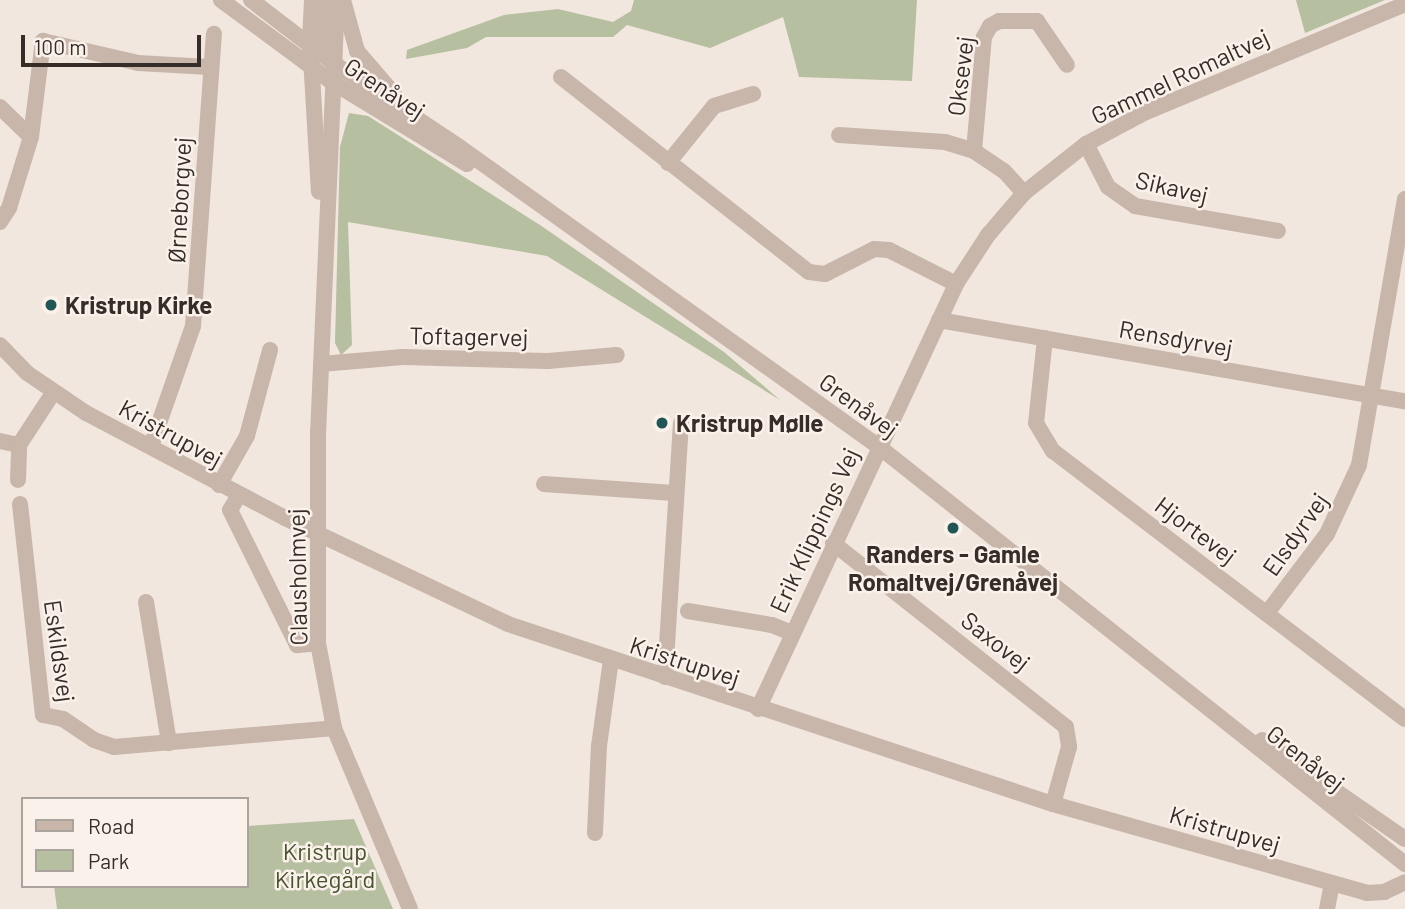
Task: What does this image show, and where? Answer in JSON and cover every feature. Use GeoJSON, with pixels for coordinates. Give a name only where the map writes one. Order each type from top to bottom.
{"type":"FeatureCollection","features":[{"type":"Feature","properties":{"kind":"street","name":"Grenåvej"},"geometry":{"type":"LineString","coordinates":[[221,0],[332,82],[534,200]]}},
{"type":"Feature","properties":{"kind":"street","name":"Grenåvej"},"geometry":{"type":"LineString","coordinates":[[251,0],[310,41],[329,59],[458,146],[878,446],[1405,864]]}},
{"type":"Feature","properties":{"kind":"street","name":"Clausholmvej"},"geometry":{"type":"LineString","coordinates":[[312,0],[310,41],[314,153],[324,229]]}},
{"type":"Feature","properties":{"kind":"street"},"geometry":{"type":"LineString","coordinates":[[325,0],[329,59]]}},
{"type":"Feature","properties":{"kind":"street"},"geometry":{"type":"LineString","coordinates":[[329,59],[337,0]]}},
{"type":"Feature","properties":{"kind":"street"},"geometry":{"type":"LineString","coordinates":[[343,0],[357,51],[369,68],[458,146]]}},
{"type":"Feature","properties":{"kind":"street","name":"Gammel Romaltvej"},"geometry":{"type":"LineString","coordinates":[[878,446],[956,284],[988,235],[1024,193],[1086,144],[1213,81],[1405,4]]}},
{"type":"Feature","properties":{"kind":"street","name":"Oksevej"},"geometry":{"type":"LineString","coordinates":[[974,151],[984,37],[990,26],[999,21],[1037,21],[1067,65]]}},
{"type":"Feature","properties":{"kind":"street","name":"Ørneborgvej"},"geometry":{"type":"LineString","coordinates":[[151,446],[193,326],[209,67],[214,34]]}},
{"type":"Feature","properties":{"kind":"street"},"geometry":{"type":"LineString","coordinates":[[0,222],[9,208],[31,137],[43,41],[138,64],[209,67]]}},
{"type":"Feature","properties":{"kind":"street","name":"Clausholmvej"},"geometry":{"type":"LineString","coordinates":[[329,59],[332,82],[324,229],[318,643],[334,728],[410,909]]}},
{"type":"Feature","properties":{"kind":"street"},"geometry":{"type":"LineString","coordinates":[[561,77],[809,272],[825,274],[874,249],[888,250],[956,284]]}},
{"type":"Feature","properties":{"kind":"street"},"geometry":{"type":"LineString","coordinates":[[668,163],[714,106],[753,94]]}},
{"type":"Feature","properties":{"kind":"street"},"geometry":{"type":"LineString","coordinates":[[0,107],[31,137]]}},
{"type":"Feature","properties":{"kind":"street"},"geometry":{"type":"LineString","coordinates":[[839,135],[945,142],[974,151],[1004,171],[1024,193]]}},
{"type":"Feature","properties":{"kind":"street","name":"Sikavej"},"geometry":{"type":"LineString","coordinates":[[1086,144],[1108,187],[1135,206],[1278,231]]}},
{"type":"Feature","properties":{"kind":"street","name":"Elsdyrvej"},"geometry":{"type":"LineString","coordinates":[[1267,612],[1347,499],[1359,465],[1405,199]]}},
{"type":"Feature","properties":{"kind":"street","name":"Rensdyrvej"},"geometry":{"type":"LineString","coordinates":[[939,320],[1405,401]]}},
{"type":"Feature","properties":{"kind":"street","name":"Hjortevej"},"geometry":{"type":"LineString","coordinates":[[1045,338],[1035,423],[1053,451],[1405,719]]}},
{"type":"Feature","properties":{"kind":"street","name":"Kristrupvej"},"geometry":{"type":"LineString","coordinates":[[0,346],[53,393],[219,485],[508,625],[1053,804],[1332,884],[1367,892],[1384,892],[1405,882]]}},
{"type":"Feature","properties":{"kind":"street"},"geometry":{"type":"LineString","coordinates":[[219,485],[247,436],[270,350]]}},
{"type":"Feature","properties":{"kind":"street","name":"Toftagervej"},"geometry":{"type":"LineString","coordinates":[[321,364],[403,357],[548,361],[617,355]]}},
{"type":"Feature","properties":{"kind":"street"},"geometry":{"type":"LineString","coordinates":[[18,480],[19,445],[53,393]]}},
{"type":"Feature","properties":{"kind":"street"},"geometry":{"type":"LineString","coordinates":[[665,677],[674,494],[681,424]]}},
{"type":"Feature","properties":{"kind":"street"},"geometry":{"type":"LineString","coordinates":[[0,441],[19,445]]}},
{"type":"Feature","properties":{"kind":"street","name":"Erik Klippings Vej"},"geometry":{"type":"LineString","coordinates":[[758,709],[878,446]]}},
{"type":"Feature","properties":{"kind":"street"},"geometry":{"type":"LineString","coordinates":[[544,484],[674,494]]}},
{"type":"Feature","properties":{"kind":"street"},"geometry":{"type":"LineString","coordinates":[[239,495],[230,510],[298,645],[318,643]]}},
{"type":"Feature","properties":{"kind":"street","name":"Eskildsvej"},"geometry":{"type":"LineString","coordinates":[[20,504],[43,715],[63,719],[94,740],[114,747],[334,728]]}},
{"type":"Feature","properties":{"kind":"street","name":"Saxovej"},"geometry":{"type":"LineString","coordinates":[[833,543],[1066,727],[1069,747],[1053,804]]}},
{"type":"Feature","properties":{"kind":"street"},"geometry":{"type":"LineString","coordinates":[[146,601],[169,743]]}},
{"type":"Feature","properties":{"kind":"street","name":"Erik Klippings Vej"},"geometry":{"type":"LineString","coordinates":[[688,611],[772,625],[792,633]]}},
{"type":"Feature","properties":{"kind":"street"},"geometry":{"type":"LineString","coordinates":[[595,833],[598,746],[611,660]]}},
{"type":"Feature","properties":{"kind":"street","name":"Grenåvej"},"geometry":{"type":"LineString","coordinates":[[1148,660],[1405,839]]}},
{"type":"Feature","properties":{"kind":"street"},"geometry":{"type":"LineString","coordinates":[[1327,909],[1332,884]]}},
{"type":"Feature","properties":{"kind":"green space"},"geometry":{"type":"Polygon","coordinates":[[[634,0],[917,0],[912,81],[799,77],[783,17],[710,48],[627,25],[613,37],[486,37],[467,48],[406,59],[407,50],[504,15],[558,9],[613,22],[631,11],[634,0]]]}},
{"type":"Feature","properties":{"kind":"green space"},"geometry":{"type":"Polygon","coordinates":[[[1296,0],[1385,0],[1305,33],[1296,0]]]}},
{"type":"Feature","properties":{"kind":"green space"},"geometry":{"type":"Polygon","coordinates":[[[349,113],[368,116],[540,225],[724,352],[780,400],[547,256],[348,222],[352,345],[341,355],[335,343],[340,147],[349,113]]]}},
{"type":"Feature","properties":{"kind":"green space","name":"Kristrup Kirkegård"},"geometry":{"type":"Polygon","coordinates":[[[354,819],[393,909],[57,909],[54,888],[248,888],[248,826],[354,819]]]}},
{"type":"Feature","properties":{"kind":"place","name":"Kristrup Kirke"},"geometry":{"type":"Point","coordinates":[51,305]}},
{"type":"Feature","properties":{"kind":"place","name":"Kristrup Mølle"},"geometry":{"type":"Point","coordinates":[662,423]}},
{"type":"Feature","properties":{"kind":"place","name":"Randers - Gamle Romaltvej/Grenåvej"},"geometry":{"type":"Point","coordinates":[953,528]}}]}
